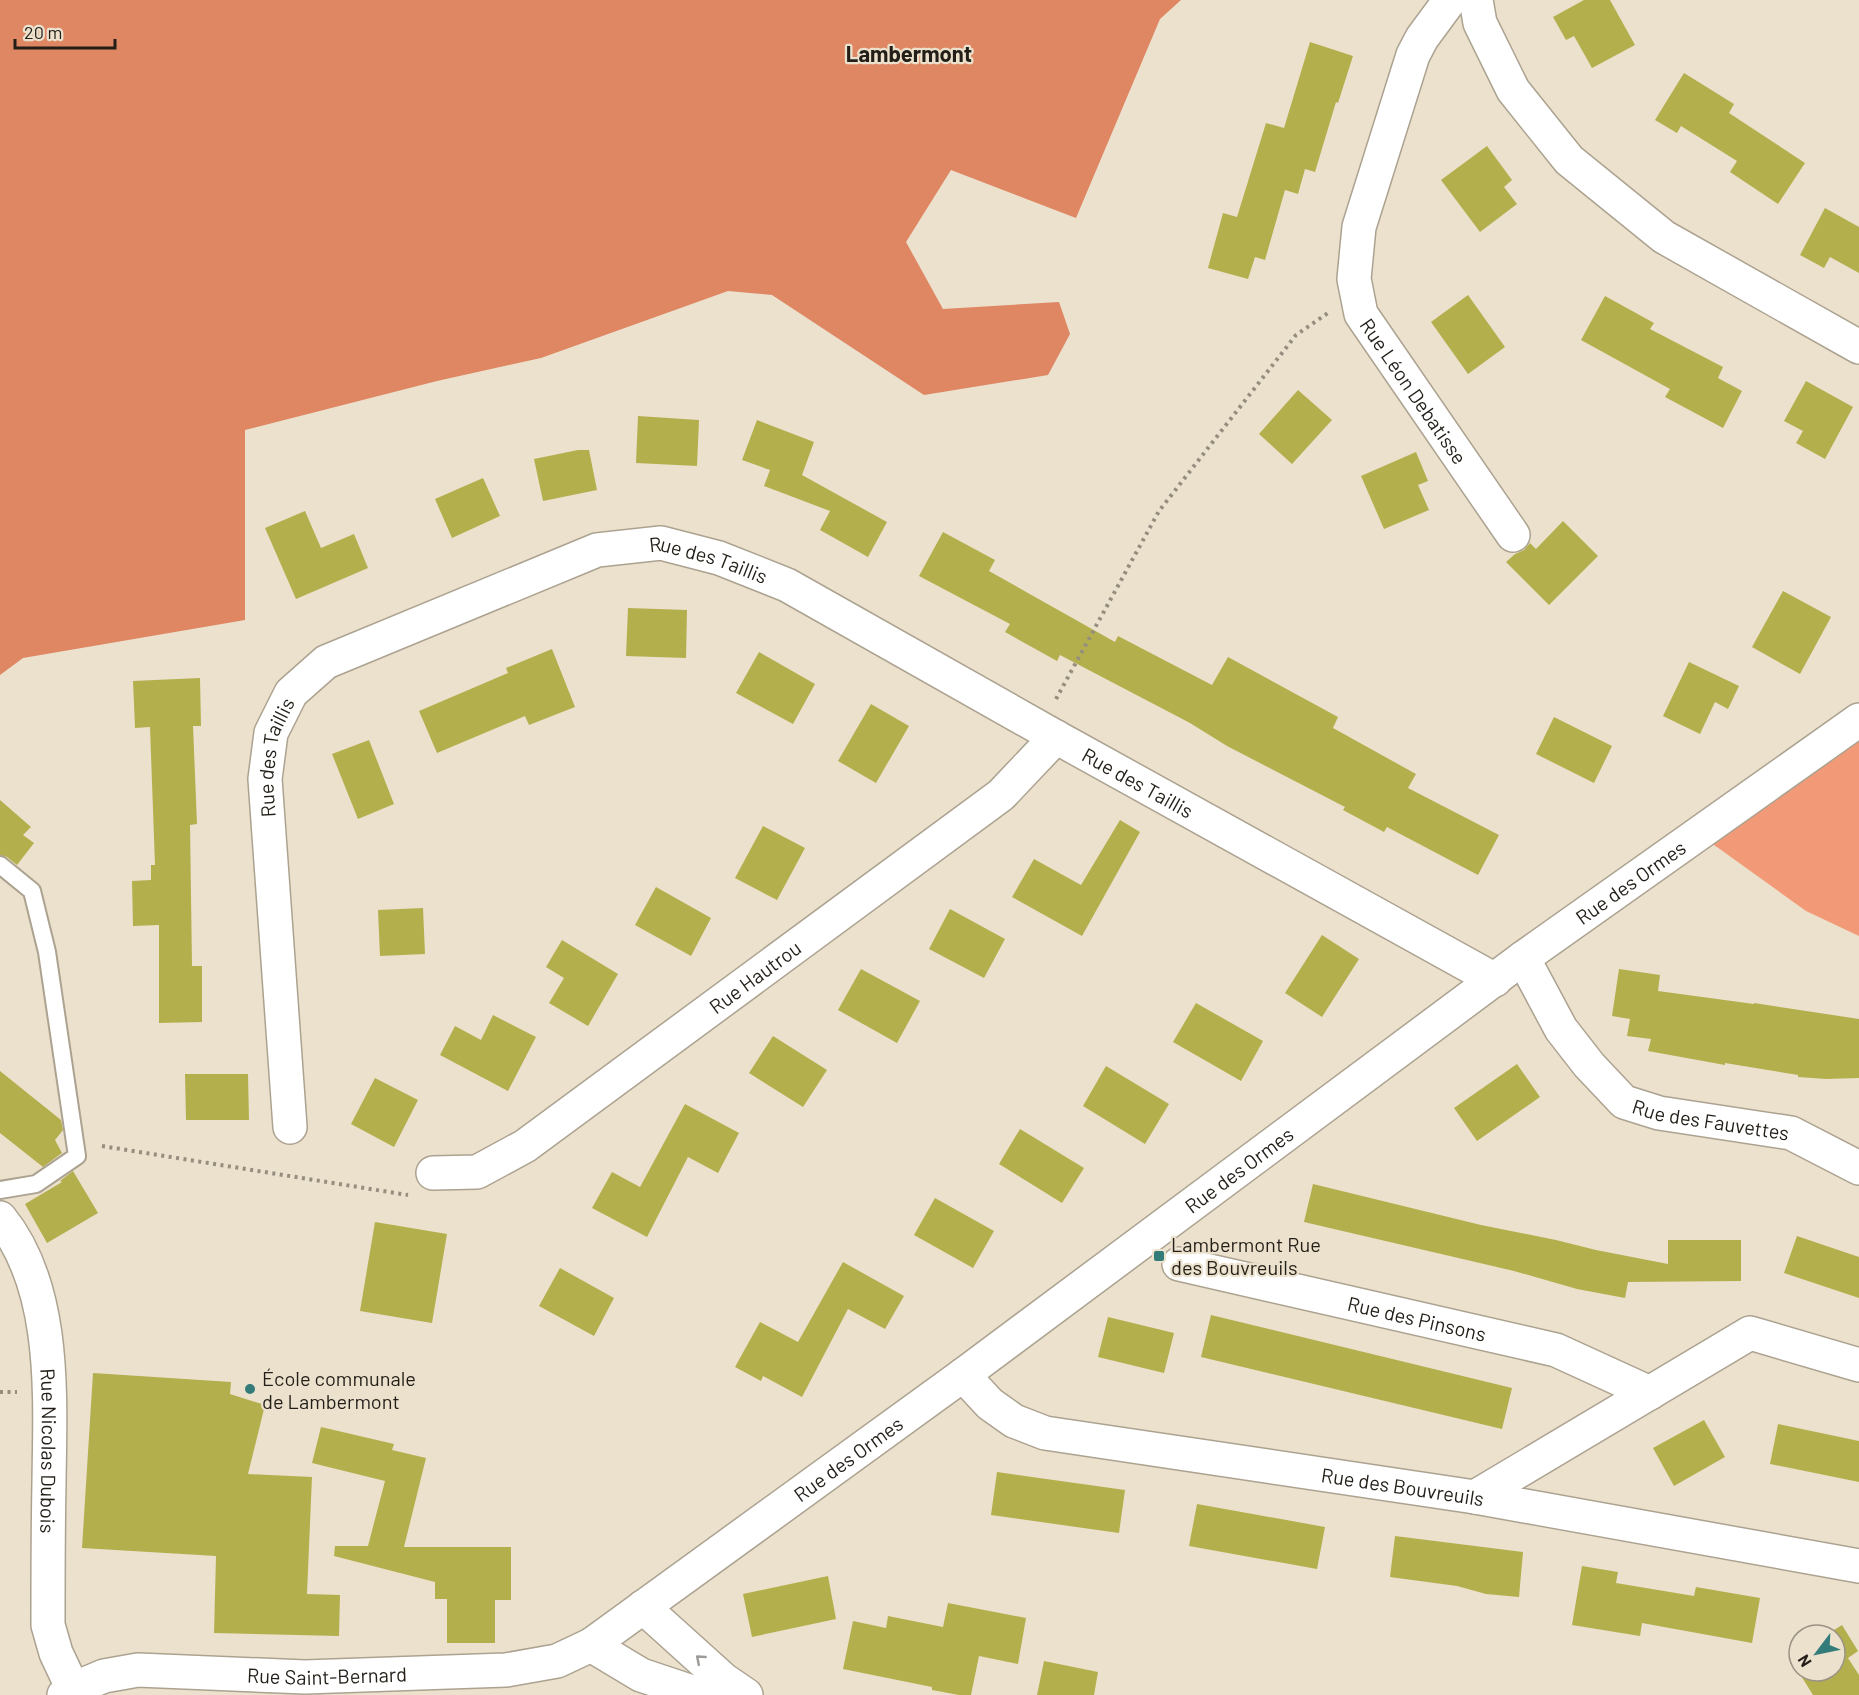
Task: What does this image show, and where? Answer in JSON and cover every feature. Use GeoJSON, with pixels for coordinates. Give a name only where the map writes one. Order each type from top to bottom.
{"type":"FeatureCollection","features":[{"type":"Feature","properties":{"kind":"street","name":"Rue Léon Debatisse"},"geometry":{"type":"LineString","coordinates":[[1449,0],[1413,55],[1359,227],[1354,279],[1361,314],[1513,535]]}},
{"type":"Feature","properties":{"kind":"street"},"geometry":{"type":"LineString","coordinates":[[1476,0],[1480,23],[1513,90],[1569,160],[1664,237],[1859,347]]}},
{"type":"Feature","properties":{"kind":"street","name":"Rue des Taillis"},"geometry":{"type":"LineString","coordinates":[[290,1127],[265,779],[271,733],[291,693],[326,662],[597,550],[661,543],[719,558],[787,585],[1048,733],[1495,980]]}},
{"type":"Feature","properties":{"kind":"street","name":"Rue des Ormes"},"geometry":{"type":"LineString","coordinates":[[591,1646],[963,1375],[1523,958],[1859,720]]}},
{"type":"Feature","properties":{"kind":"street","name":"Rue Hautrou"},"geometry":{"type":"LineString","coordinates":[[433,1173],[477,1172],[525,1146],[1001,795],[1048,733]]}},
{"type":"Feature","properties":{"kind":"street","name":"Rue des Fauvettes"},"geometry":{"type":"LineString","coordinates":[[1523,958],[1561,1029],[1589,1065],[1624,1102],[1659,1113],[1791,1133],[1859,1168]]}},
{"type":"Feature","properties":{"kind":"street","name":"Rue Nicolas Dubois"},"geometry":{"type":"LineString","coordinates":[[0,1218],[12,1232],[32,1276],[43,1322],[50,1393],[48,1625],[69,1692]]}},
{"type":"Feature","properties":{"kind":"street","name":"Rue des Pinsons"},"geometry":{"type":"LineString","coordinates":[[1179,1264],[1556,1350],[1650,1393]]}},
{"type":"Feature","properties":{"kind":"street"},"geometry":{"type":"LineString","coordinates":[[1476,1497],[1750,1333],[1859,1365]]}},
{"type":"Feature","properties":{"kind":"street","name":"Rue des Bouvreuils"},"geometry":{"type":"LineString","coordinates":[[963,1375],[990,1404],[1014,1421],[1045,1433],[1476,1497],[1859,1566]]}},
{"type":"Feature","properties":{"kind":"street"},"geometry":{"type":"LineString","coordinates":[[643,1607],[724,1680],[746,1695]]}},
{"type":"Feature","properties":{"kind":"street"},"geometry":{"type":"LineString","coordinates":[[591,1646],[642,1675],[701,1695]]}},
{"type":"Feature","properties":{"kind":"street","name":"Rue Saint-Bernard"},"geometry":{"type":"LineString","coordinates":[[69,1692],[104,1676],[138,1670],[305,1677],[506,1670],[557,1661],[591,1646]]}},
{"type":"Feature","properties":{"kind":"lane"},"geometry":{"type":"LineString","coordinates":[[0,865],[32,891],[47,952],[77,1156],[36,1184],[0,1190]]}},
{"type":"Feature","properties":{"kind":"path"},"geometry":{"type":"LineString","coordinates":[[1048,733],[1160,511],[1296,335],[1357,292]]}},
{"type":"Feature","properties":{"kind":"path"},"geometry":{"type":"LineString","coordinates":[[77,1156],[103,1146],[411,1195],[433,1173]]}},
{"type":"Feature","properties":{"kind":"shaded area"},"geometry":{"type":"Polygon","coordinates":[[[0,0],[1181,0],[1160,19],[1076,218],[951,170],[906,242],[943,309],[1059,302],[1070,334],[1048,375],[924,395],[772,295],[728,291],[541,358],[437,381],[245,430],[245,620],[23,658],[0,675],[0,0]]]}},
{"type":"Feature","properties":{"kind":"shaded area"},"geometry":{"type":"Polygon","coordinates":[[[1859,736],[1859,936],[1806,911],[1710,842],[1859,736]]]}},
{"type":"Feature","properties":{"kind":"building"},"geometry":{"type":"Polygon","coordinates":[[[1584,0],[1610,0],[1635,45],[1592,68],[1574,36],[1566,40],[1553,17],[1584,0]]]}},
{"type":"Feature","properties":{"kind":"building"},"geometry":{"type":"Polygon","coordinates":[[[1310,42],[1353,56],[1338,103],[1336,102],[1315,172],[1305,169],[1298,194],[1285,190],[1265,260],[1255,257],[1248,279],[1208,268],[1223,213],[1237,217],[1266,123],[1284,128],[1310,42]]]}},
{"type":"Feature","properties":{"kind":"building"},"geometry":{"type":"Polygon","coordinates":[[[1684,73],[1734,104],[1729,113],[1805,163],[1778,204],[1730,172],[1737,161],[1681,126],[1677,133],[1655,120],[1684,73]]]}},
{"type":"Feature","properties":{"kind":"building"},"geometry":{"type":"Polygon","coordinates":[[[1487,146],[1512,180],[1504,187],[1517,204],[1480,232],[1441,180],[1487,146]]]}},
{"type":"Feature","properties":{"kind":"building"},"geometry":{"type":"Polygon","coordinates":[[[1825,208],[1859,227],[1859,273],[1830,257],[1824,268],[1800,255],[1825,208]]]}},
{"type":"Feature","properties":{"kind":"building"},"geometry":{"type":"Polygon","coordinates":[[[1468,295],[1505,347],[1468,374],[1431,322],[1468,295]]]}},
{"type":"Feature","properties":{"kind":"building"},"geometry":{"type":"Polygon","coordinates":[[[1605,296],[1654,323],[1650,329],[1723,367],[1718,378],[1742,391],[1723,428],[1665,397],[1670,389],[1581,340],[1605,296]]]}},
{"type":"Feature","properties":{"kind":"building"},"geometry":{"type":"Polygon","coordinates":[[[1806,381],[1853,407],[1825,459],[1796,443],[1803,431],[1784,421],[1806,381]]]}},
{"type":"Feature","properties":{"kind":"building"},"geometry":{"type":"Polygon","coordinates":[[[1298,390],[1332,420],[1292,464],[1259,434],[1298,390]]]}},
{"type":"Feature","properties":{"kind":"building"},"geometry":{"type":"Polygon","coordinates":[[[638,416],[699,420],[697,466],[636,463],[638,416]]]}},
{"type":"Feature","properties":{"kind":"building"},"geometry":{"type":"Polygon","coordinates":[[[757,420],[814,442],[802,475],[887,522],[868,557],[820,530],[830,511],[764,486],[770,470],[742,460],[757,420]]]}},
{"type":"Feature","properties":{"kind":"building"},"geometry":{"type":"Polygon","coordinates":[[[589,450],[597,490],[543,501],[534,459],[589,450]]]}},
{"type":"Feature","properties":{"kind":"building"},"geometry":{"type":"Polygon","coordinates":[[[1416,452],[1428,481],[1418,485],[1429,510],[1384,529],[1361,476],[1416,452]]]}},
{"type":"Feature","properties":{"kind":"building"},"geometry":{"type":"Polygon","coordinates":[[[483,478],[500,516],[452,538],[435,499],[483,478]]]}},
{"type":"Feature","properties":{"kind":"building"},"geometry":{"type":"Polygon","coordinates":[[[305,511],[321,548],[354,534],[368,568],[296,599],[265,528],[305,511]]]}},
{"type":"Feature","properties":{"kind":"building"},"geometry":{"type":"Polygon","coordinates":[[[1563,521],[1598,556],[1549,605],[1506,562],[1530,543],[1536,549],[1563,521]]]}},
{"type":"Feature","properties":{"kind":"building"},"geometry":{"type":"Polygon","coordinates":[[[943,532],[995,560],[989,571],[1115,642],[1118,636],[1212,685],[1228,657],[1338,717],[1333,728],[1416,774],[1408,788],[1499,835],[1478,875],[1387,827],[1384,832],[1343,810],[1345,807],[1227,746],[1190,723],[1060,655],[1057,661],[1005,632],[1010,624],[919,576],[943,532]]]}},
{"type":"Feature","properties":{"kind":"building"},"geometry":{"type":"Polygon","coordinates":[[[1783,591],[1831,617],[1800,674],[1752,647],[1783,591]]]}},
{"type":"Feature","properties":{"kind":"building"},"geometry":{"type":"Polygon","coordinates":[[[628,608],[687,610],[686,658],[626,656],[628,608]]]}},
{"type":"Feature","properties":{"kind":"building"},"geometry":{"type":"Polygon","coordinates":[[[552,649],[575,707],[529,725],[525,716],[437,753],[419,711],[508,673],[506,668],[552,649]]]}},
{"type":"Feature","properties":{"kind":"building"},"geometry":{"type":"Polygon","coordinates":[[[759,652],[815,684],[793,724],[736,693],[759,652]]]}},
{"type":"Feature","properties":{"kind":"building"},"geometry":{"type":"Polygon","coordinates":[[[1689,662],[1739,686],[1728,709],[1715,702],[1700,734],[1663,716],[1689,662]]]}},
{"type":"Feature","properties":{"kind":"building"},"geometry":{"type":"Polygon","coordinates":[[[200,678],[201,726],[193,726],[197,824],[190,825],[192,966],[202,966],[202,1022],[159,1023],[159,925],[133,926],[132,881],[151,880],[151,865],[155,865],[150,727],[135,728],[133,681],[200,678]]]}},
{"type":"Feature","properties":{"kind":"building"},"geometry":{"type":"Polygon","coordinates":[[[871,704],[909,726],[876,783],[838,761],[871,704]]]}},
{"type":"Feature","properties":{"kind":"building"},"geometry":{"type":"Polygon","coordinates":[[[1554,717],[1612,746],[1594,783],[1536,754],[1554,717]]]}},
{"type":"Feature","properties":{"kind":"building"},"geometry":{"type":"Polygon","coordinates":[[[369,740],[394,804],[358,819],[332,754],[369,740]]]}},
{"type":"Feature","properties":{"kind":"building"},"geometry":{"type":"Polygon","coordinates":[[[0,800],[31,827],[23,835],[34,843],[17,865],[7,857],[0,855],[0,800]]]}},
{"type":"Feature","properties":{"kind":"building"},"geometry":{"type":"Polygon","coordinates":[[[1120,820],[1140,832],[1082,936],[1012,897],[1034,859],[1081,885],[1120,820]]]}},
{"type":"Feature","properties":{"kind":"building"},"geometry":{"type":"Polygon","coordinates":[[[763,826],[805,848],[777,900],[735,878],[763,826]]]}},
{"type":"Feature","properties":{"kind":"building"},"geometry":{"type":"Polygon","coordinates":[[[656,887],[711,918],[691,956],[635,925],[656,887]]]}},
{"type":"Feature","properties":{"kind":"building"},"geometry":{"type":"Polygon","coordinates":[[[423,908],[425,954],[380,956],[378,910],[423,908]]]}},
{"type":"Feature","properties":{"kind":"building"},"geometry":{"type":"Polygon","coordinates":[[[950,909],[1005,939],[984,978],[929,949],[950,909]]]}},
{"type":"Feature","properties":{"kind":"building"},"geometry":{"type":"Polygon","coordinates":[[[1322,935],[1359,959],[1322,1017],[1285,993],[1322,935]]]}},
{"type":"Feature","properties":{"kind":"building"},"geometry":{"type":"Polygon","coordinates":[[[562,940],[618,974],[588,1026],[549,1003],[564,978],[546,967],[562,940]]]}},
{"type":"Feature","properties":{"kind":"building"},"geometry":{"type":"Polygon","coordinates":[[[861,969],[920,1001],[897,1043],[838,1010],[861,969]]]}},
{"type":"Feature","properties":{"kind":"building"},"geometry":{"type":"Polygon","coordinates":[[[1619,969],[1660,975],[1658,991],[1859,1019],[1859,1078],[1798,1077],[1798,1075],[1648,1051],[1651,1039],[1627,1036],[1630,1019],[1612,1016],[1619,969]]]}},
{"type":"Feature","properties":{"kind":"building"},"geometry":{"type":"Polygon","coordinates":[[[1196,1003],[1263,1041],[1241,1081],[1173,1042],[1196,1003]]]}},
{"type":"Feature","properties":{"kind":"building"},"geometry":{"type":"Polygon","coordinates":[[[493,1015],[536,1037],[508,1091],[440,1055],[455,1026],[481,1040],[493,1015]]]}},
{"type":"Feature","properties":{"kind":"building"},"geometry":{"type":"Polygon","coordinates":[[[773,1036],[827,1070],[803,1107],[749,1073],[773,1036]]]}},
{"type":"Feature","properties":{"kind":"building"},"geometry":{"type":"Polygon","coordinates":[[[1517,1064],[1540,1097],[1477,1141],[1454,1108],[1517,1064]]]}},
{"type":"Feature","properties":{"kind":"building"},"geometry":{"type":"Polygon","coordinates":[[[1106,1066],[1169,1104],[1145,1144],[1083,1106],[1106,1066]]]}},
{"type":"Feature","properties":{"kind":"building"},"geometry":{"type":"Polygon","coordinates":[[[0,1071],[61,1120],[63,1130],[55,1140],[62,1153],[43,1167],[0,1133],[0,1071]]]}},
{"type":"Feature","properties":{"kind":"building"},"geometry":{"type":"Polygon","coordinates":[[[185,1074],[248,1074],[249,1120],[186,1120],[185,1074]]]}},
{"type":"Feature","properties":{"kind":"building"},"geometry":{"type":"Polygon","coordinates":[[[375,1078],[418,1100],[394,1147],[351,1124],[375,1078]]]}},
{"type":"Feature","properties":{"kind":"building"},"geometry":{"type":"Polygon","coordinates":[[[685,1104],[739,1133],[718,1173],[688,1157],[647,1237],[592,1208],[612,1172],[640,1187],[685,1104]]]}},
{"type":"Feature","properties":{"kind":"building"},"geometry":{"type":"Polygon","coordinates":[[[1020,1129],[1084,1168],[1062,1203],[999,1164],[1020,1129]]]}},
{"type":"Feature","properties":{"kind":"building"},"geometry":{"type":"Polygon","coordinates":[[[73,1171],[98,1213],[47,1243],[25,1204],[62,1182],[60,1181],[73,1171]]]}},
{"type":"Feature","properties":{"kind":"building"},"geometry":{"type":"Polygon","coordinates":[[[1313,1184],[1481,1225],[1668,1264],[1668,1240],[1741,1240],[1741,1281],[1628,1282],[1625,1298],[1577,1289],[1514,1271],[1304,1222],[1313,1184]]]}},
{"type":"Feature","properties":{"kind":"building"},"geometry":{"type":"Polygon","coordinates":[[[935,1198],[994,1231],[973,1268],[914,1235],[935,1198]]]}},
{"type":"Feature","properties":{"kind":"building"},"geometry":{"type":"Polygon","coordinates":[[[375,1222],[447,1234],[432,1323],[360,1311],[375,1222]]]}},
{"type":"Feature","properties":{"kind":"building"},"geometry":{"type":"Polygon","coordinates":[[[1797,1236],[1859,1257],[1859,1298],[1784,1273],[1797,1236]]]}},
{"type":"Feature","properties":{"kind":"building"},"geometry":{"type":"Polygon","coordinates":[[[843,1262],[904,1296],[885,1329],[848,1309],[802,1397],[763,1376],[761,1381],[735,1367],[760,1322],[798,1342],[843,1262]]]}},
{"type":"Feature","properties":{"kind":"building"},"geometry":{"type":"Polygon","coordinates":[[[560,1268],[614,1298],[594,1336],[539,1306],[560,1268]]]}},
{"type":"Feature","properties":{"kind":"building"},"geometry":{"type":"Polygon","coordinates":[[[1211,1315],[1512,1388],[1502,1429],[1201,1357],[1211,1315]]]}},
{"type":"Feature","properties":{"kind":"building"},"geometry":{"type":"Polygon","coordinates":[[[1108,1317],[1174,1333],[1164,1373],[1098,1357],[1108,1317]]]}},
{"type":"Feature","properties":{"kind":"building"},"geometry":{"type":"Polygon","coordinates":[[[93,1373],[231,1382],[230,1394],[265,1405],[248,1474],[312,1477],[307,1594],[340,1595],[339,1636],[214,1633],[216,1556],[82,1548],[93,1373]]]}},
{"type":"Feature","properties":{"kind":"building"},"geometry":{"type":"Polygon","coordinates":[[[1704,1420],[1725,1457],[1674,1486],[1653,1448],[1704,1420]]]}},
{"type":"Feature","properties":{"kind":"building"},"geometry":{"type":"Polygon","coordinates":[[[1778,1424],[1859,1441],[1859,1482],[1770,1464],[1778,1424]]]}},
{"type":"Feature","properties":{"kind":"building"},"geometry":{"type":"Polygon","coordinates":[[[321,1427],[394,1444],[392,1450],[426,1458],[404,1547],[511,1547],[511,1600],[495,1600],[495,1643],[447,1643],[447,1599],[435,1599],[435,1582],[334,1556],[335,1546],[368,1546],[385,1481],[312,1463],[321,1427]]]}},
{"type":"Feature","properties":{"kind":"building"},"geometry":{"type":"Polygon","coordinates":[[[997,1472],[1125,1490],[1119,1533],[991,1515],[997,1472]]]}},
{"type":"Feature","properties":{"kind":"building"},"geometry":{"type":"Polygon","coordinates":[[[1197,1504],[1325,1527],[1317,1569],[1189,1546],[1197,1504]]]}},
{"type":"Feature","properties":{"kind":"building"},"geometry":{"type":"Polygon","coordinates":[[[1395,1536],[1523,1552],[1519,1597],[1486,1594],[1457,1586],[1390,1577],[1395,1536]]]}},
{"type":"Feature","properties":{"kind":"building"},"geometry":{"type":"Polygon","coordinates":[[[1582,1566],[1618,1572],[1616,1583],[1694,1596],[1696,1587],[1760,1598],[1752,1643],[1642,1623],[1640,1636],[1572,1625],[1582,1566]]]}},
{"type":"Feature","properties":{"kind":"building"},"geometry":{"type":"Polygon","coordinates":[[[828,1576],[836,1619],[752,1637],[743,1594],[828,1576]]]}},
{"type":"Feature","properties":{"kind":"building"},"geometry":{"type":"Polygon","coordinates":[[[948,1603],[1026,1618],[1018,1664],[979,1656],[971,1695],[932,1690],[932,1687],[843,1669],[853,1621],[886,1628],[888,1616],[943,1627],[948,1603]]]}},
{"type":"Feature","properties":{"kind":"building"},"geometry":{"type":"Polygon","coordinates":[[[1847,1633],[1858,1651],[1848,1658],[1859,1675],[1859,1695],[1813,1695],[1806,1683],[1847,1683],[1847,1633]]]}},
{"type":"Feature","properties":{"kind":"building"},"geometry":{"type":"Polygon","coordinates":[[[1044,1661],[1098,1672],[1094,1695],[1037,1695],[1044,1661]]]}},
{"type":"Feature","properties":{"kind":"place","name":"Lambermont Rue des Bouvreuils"},"geometry":{"type":"Point","coordinates":[1159,1256]}},
{"type":"Feature","properties":{"kind":"place","name":"École communale de Lambermont"},"geometry":{"type":"Point","coordinates":[250,1389]}},
{"type":"Feature","properties":{"kind":"district","name":"Lambermont"},"geometry":{"type":"Point","coordinates":[909,53]}}]}
